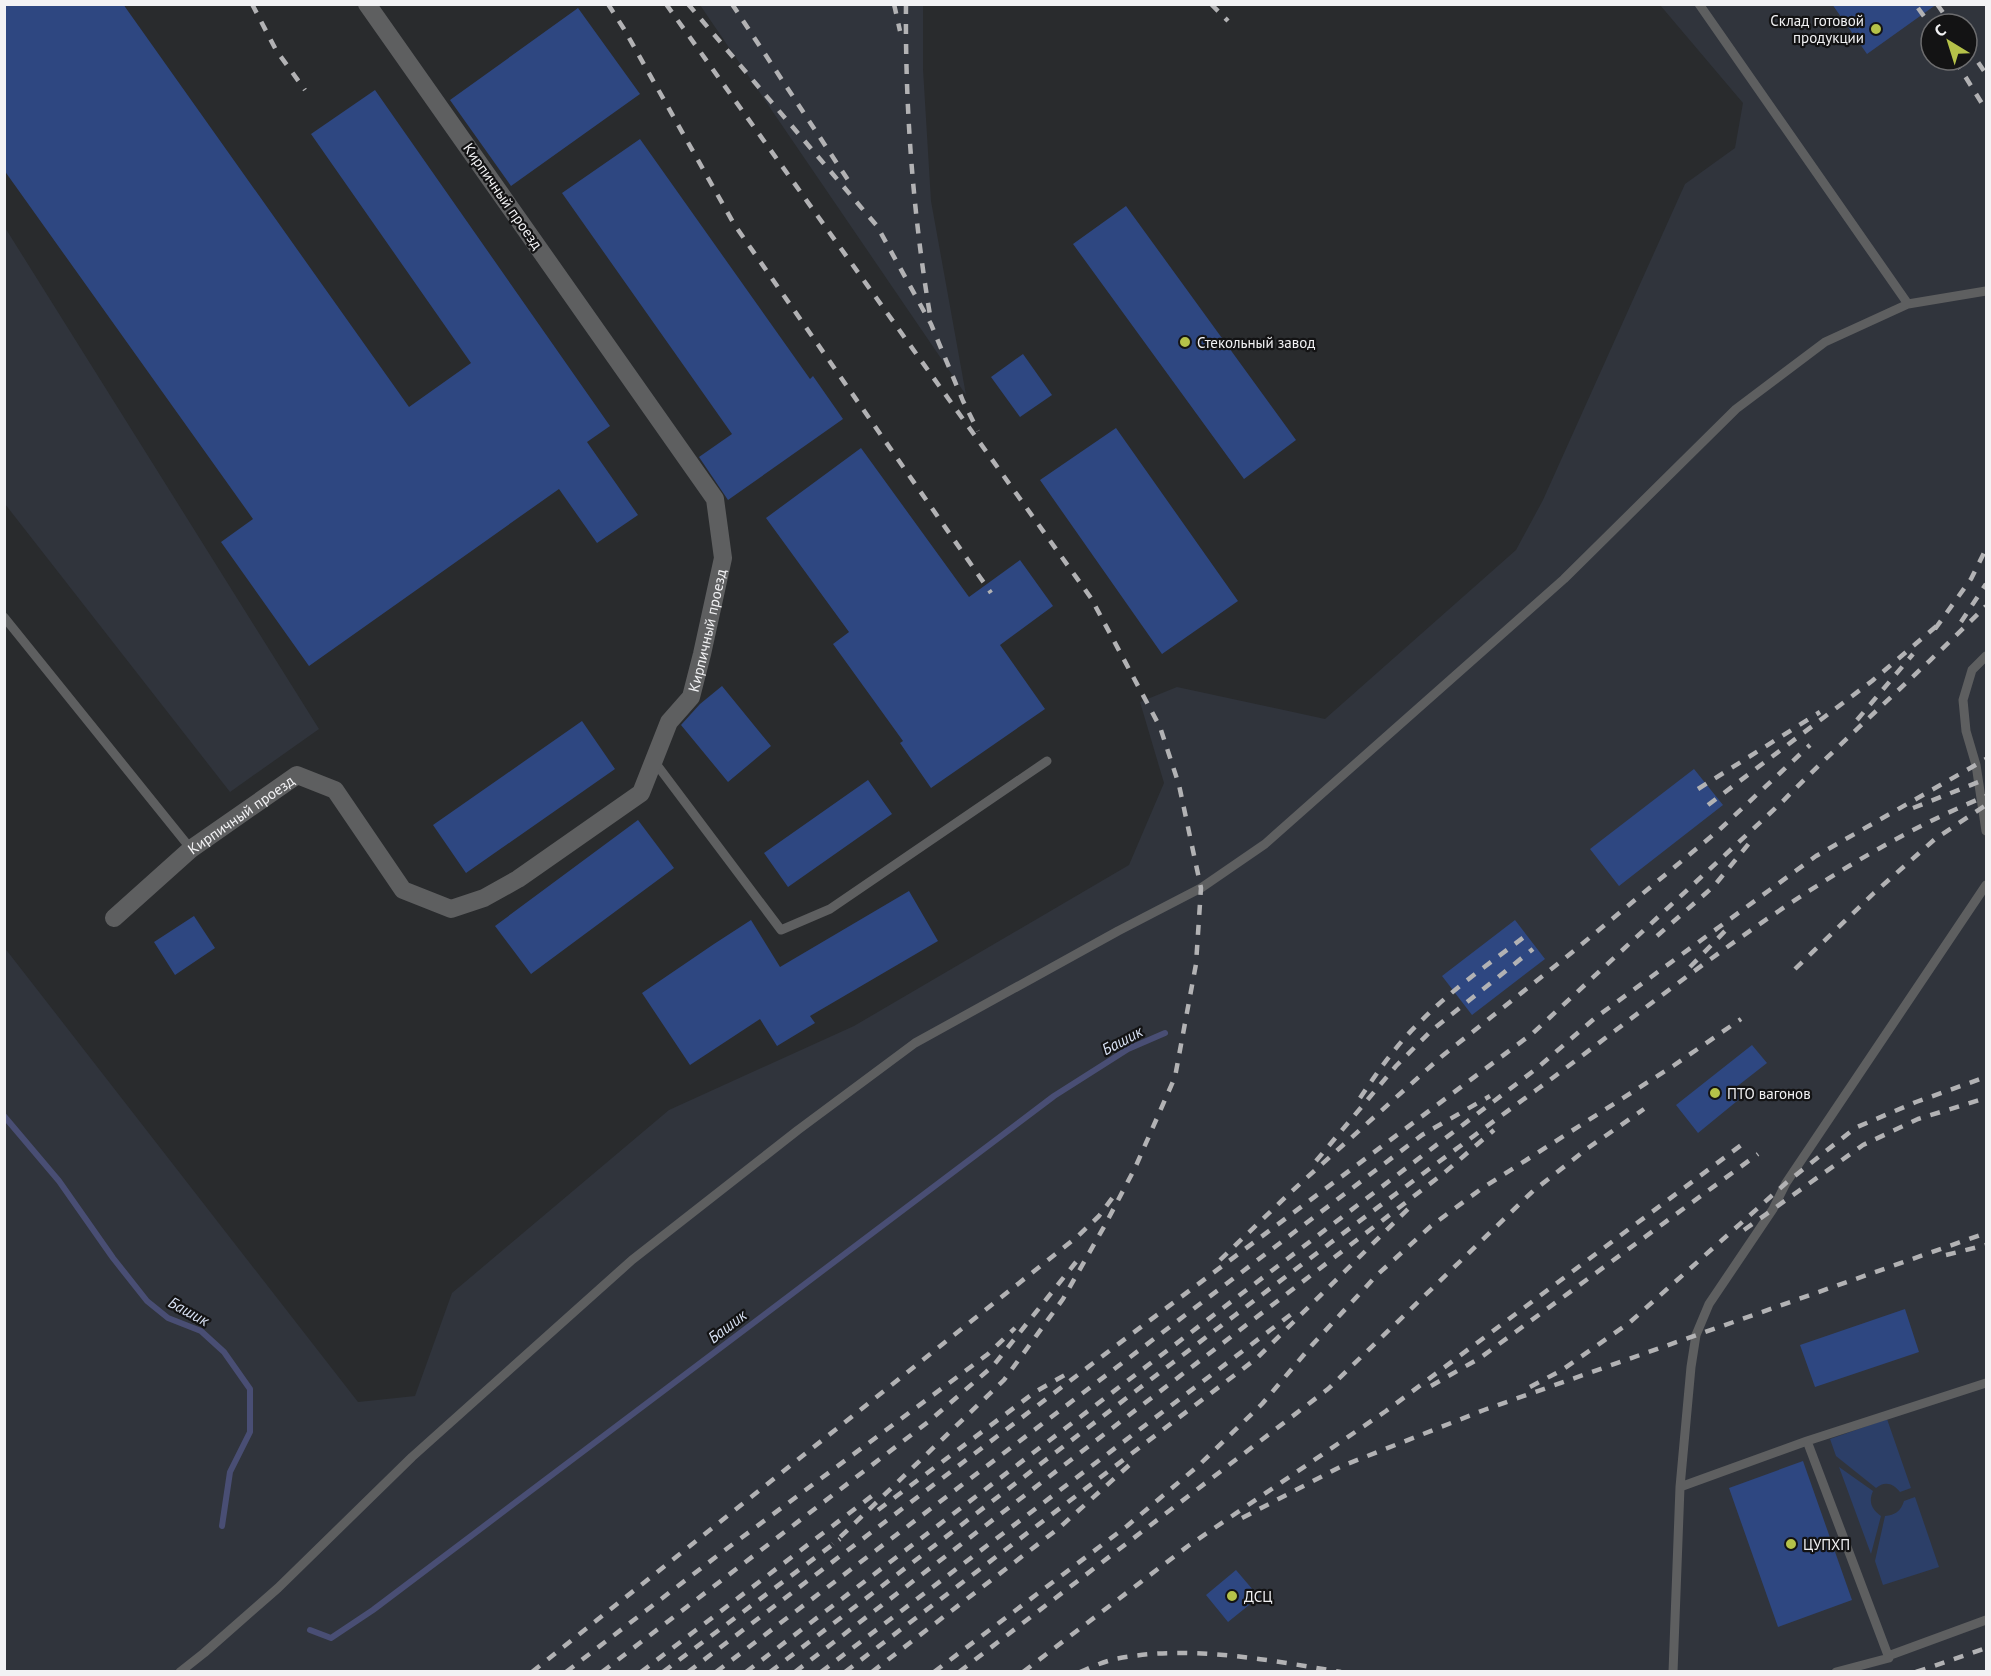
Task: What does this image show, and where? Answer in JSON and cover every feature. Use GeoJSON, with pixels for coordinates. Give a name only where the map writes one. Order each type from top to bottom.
{"type":"FeatureCollection","features":[{"type":"Feature","properties":{"kind":"street","name":"Кирпичный проезд"},"geometry":{"type":"LineString","coordinates":[[114,918],[191,849],[297,775],[335,790],[403,890],[451,909],[484,898],[518,879],[641,793],[669,722],[691,697],[723,558],[715,499],[367,4]]}},
{"type":"Feature","properties":{"kind":"lane"},"geometry":{"type":"LineString","coordinates":[[1699,4],[1908,304]]}},
{"type":"Feature","properties":{"kind":"lane"},"geometry":{"type":"LineString","coordinates":[[180,1671],[278,1588],[412,1457],[632,1260],[798,1130],[915,1043],[1201,888],[1265,844],[1564,579],[1736,410],[1826,342],[1908,304],[1986,291]]}},
{"type":"Feature","properties":{"kind":"lane"},"geometry":{"type":"LineString","coordinates":[[4,616],[191,849]]}},
{"type":"Feature","properties":{"kind":"lane"},"geometry":{"type":"LineString","coordinates":[[1986,656],[1972,670],[1963,700],[1966,731],[1976,765],[1986,831]]}},
{"type":"Feature","properties":{"kind":"lane"},"geometry":{"type":"LineString","coordinates":[[654,761],[781,930],[830,909],[1047,761]]}},
{"type":"Feature","properties":{"kind":"lane"},"geometry":{"type":"LineString","coordinates":[[1673,1671],[1680,1486],[1696,1335],[1709,1304],[1773,1209],[1786,1183],[1986,885]]}},
{"type":"Feature","properties":{"kind":"lane"},"geometry":{"type":"LineString","coordinates":[[1680,1486],[1807,1441],[1986,1383]]}},
{"type":"Feature","properties":{"kind":"lane"},"geometry":{"type":"LineString","coordinates":[[1807,1441],[1888,1656]]}},
{"type":"Feature","properties":{"kind":"lane"},"geometry":{"type":"LineString","coordinates":[[1836,1671],[1889,1658],[1888,1656],[1986,1620]]}},
{"type":"Feature","properties":{"kind":"shaded area"},"geometry":{"type":"Polygon","coordinates":[[[700,5],[923,5],[923,69],[931,201],[966,395],[700,5]]]}},
{"type":"Feature","properties":{"kind":"shaded area"},"geometry":{"type":"Polygon","coordinates":[[[1660,5],[1986,5],[1986,1671],[5,1671],[4,947],[358,1402],[415,1396],[452,1293],[669,1110],[854,1026],[1129,865],[1164,783],[1140,702],[1177,687],[1325,719],[1516,550],[1543,500],[1685,184],[1735,148],[1743,103],[1660,5]]]}},
{"type":"Feature","properties":{"kind":"shaded area"},"geometry":{"type":"Polygon","coordinates":[[[4,226],[319,729],[230,792],[5,504],[4,226]]]}},
{"type":"Feature","properties":{"kind":"shaded area"},"geometry":{"type":"Polygon","coordinates":[[[1887,1419],[1911,1488],[1900,1492],[1889,1484],[1876,1488],[1836,1456],[1830,1439],[1887,1419]]]}},
{"type":"Feature","properties":{"kind":"shaded area"},"geometry":{"type":"Polygon","coordinates":[[[1839,1467],[1873,1491],[1872,1505],[1881,1516],[1871,1554],[1839,1467]]]}},
{"type":"Feature","properties":{"kind":"shaded area"},"geometry":{"type":"Polygon","coordinates":[[[1915,1497],[1939,1567],[1883,1585],[1875,1561],[1885,1516],[1897,1512],[1904,1501],[1915,1497]]]}},
{"type":"Feature","properties":{"kind":"building"},"geometry":{"type":"Polygon","coordinates":[[[4,4],[123,4],[409,407],[471,363],[311,134],[375,90],[610,426],[587,442],[638,515],[597,543],[559,489],[309,666],[221,542],[253,519],[4,170],[4,4]]]}},
{"type":"Feature","properties":{"kind":"building","name":"Склад готовой продукции"},"geometry":{"type":"Polygon","coordinates":[[[1832,4],[1937,4],[1926,12],[1919,12],[1919,17],[1867,54],[1832,4]]]}},
{"type":"Feature","properties":{"kind":"building"},"geometry":{"type":"Polygon","coordinates":[[[578,8],[640,94],[511,186],[450,100],[578,8]]]}},
{"type":"Feature","properties":{"kind":"building"},"geometry":{"type":"Polygon","coordinates":[[[640,139],[810,379],[813,376],[843,419],[728,500],[699,457],[732,434],[562,193],[640,139]]]}},
{"type":"Feature","properties":{"kind":"building","name":"Стекольный завод"},"geometry":{"type":"Polygon","coordinates":[[[1126,206],[1296,440],[1244,479],[1073,244],[1126,206]]]}},
{"type":"Feature","properties":{"kind":"building"},"geometry":{"type":"Polygon","coordinates":[[[1023,354],[1052,395],[1020,417],[991,377],[1023,354]]]}},
{"type":"Feature","properties":{"kind":"building"},"geometry":{"type":"Polygon","coordinates":[[[1116,428],[1238,601],[1162,654],[1040,480],[1116,428]]]}},
{"type":"Feature","properties":{"kind":"building"},"geometry":{"type":"Polygon","coordinates":[[[861,448],[969,597],[1020,560],[1053,606],[1000,645],[1045,709],[931,788],[900,743],[903,741],[833,644],[849,632],[766,518],[861,448]]]}},
{"type":"Feature","properties":{"kind":"building"},"geometry":{"type":"Polygon","coordinates":[[[722,686],[771,746],[728,782],[681,725],[700,704],[722,686]]]}},
{"type":"Feature","properties":{"kind":"building"},"geometry":{"type":"Polygon","coordinates":[[[582,721],[615,769],[466,873],[433,825],[582,721]]]}},
{"type":"Feature","properties":{"kind":"building"},"geometry":{"type":"Polygon","coordinates":[[[1694,769],[1723,805],[1619,886],[1590,849],[1694,769]]]}},
{"type":"Feature","properties":{"kind":"building"},"geometry":{"type":"Polygon","coordinates":[[[868,780],[892,814],[788,887],[764,853],[868,780]]]}},
{"type":"Feature","properties":{"kind":"building"},"geometry":{"type":"Polygon","coordinates":[[[638,820],[674,868],[531,974],[495,926],[638,820]]]}},
{"type":"Feature","properties":{"kind":"building"},"geometry":{"type":"Polygon","coordinates":[[[909,891],[938,941],[810,1016],[815,1023],[777,1046],[760,1019],[690,1065],[642,993],[751,920],[780,967],[909,891]]]}},
{"type":"Feature","properties":{"kind":"building"},"geometry":{"type":"Polygon","coordinates":[[[194,916],[215,948],[175,975],[154,942],[194,916]]]}},
{"type":"Feature","properties":{"kind":"building"},"geometry":{"type":"Polygon","coordinates":[[[1515,920],[1545,959],[1472,1015],[1442,976],[1515,920]]]}},
{"type":"Feature","properties":{"kind":"building","name":"ПТО вагонов"},"geometry":{"type":"Polygon","coordinates":[[[1752,1045],[1767,1063],[1735,1088],[1742,1097],[1698,1133],[1676,1105],[1752,1045]]]}},
{"type":"Feature","properties":{"kind":"building"},"geometry":{"type":"Polygon","coordinates":[[[1905,1309],[1919,1352],[1815,1387],[1800,1345],[1905,1309]]]}},
{"type":"Feature","properties":{"kind":"building","name":"ЦУПХП"},"geometry":{"type":"Polygon","coordinates":[[[1803,1461],[1852,1600],[1778,1627],[1729,1488],[1803,1461]]]}},
{"type":"Feature","properties":{"kind":"building","name":"ДСЦ"},"geometry":{"type":"Polygon","coordinates":[[[1236,1570],[1259,1597],[1228,1622],[1206,1595],[1236,1570]]]}},
{"type":"Feature","properties":{"kind":"waterway","name":"Башик"},"geometry":{"type":"LineString","coordinates":[[310,1630],[331,1638],[373,1610],[1054,1096],[1128,1049],[1165,1033]]}},
{"type":"Feature","properties":{"kind":"waterway","name":"Башик"},"geometry":{"type":"LineString","coordinates":[[4,1116],[59,1181],[113,1258],[147,1301],[168,1318],[201,1331],[224,1352],[250,1389],[250,1432],[230,1472],[222,1526]]}},
{"type":"Feature","properties":{"kind":"railway"},"geometry":{"type":"LineString","coordinates":[[252,4],[276,50],[305,90]]}},
{"type":"Feature","properties":{"kind":"railway"},"geometry":{"type":"LineString","coordinates":[[608,4],[734,224],[991,593]]}},
{"type":"Feature","properties":{"kind":"railway"},"geometry":{"type":"LineString","coordinates":[[666,4],[1091,598],[1160,727],[1179,785],[1201,888],[1196,964],[1175,1077],[1135,1168],[1105,1225],[1063,1299],[1004,1380],[833,1544]]}},
{"type":"Feature","properties":{"kind":"railway"},"geometry":{"type":"LineString","coordinates":[[688,4],[877,226],[931,324],[978,431]]}},
{"type":"Feature","properties":{"kind":"railway"},"geometry":{"type":"LineString","coordinates":[[732,4],[848,180]]}},
{"type":"Feature","properties":{"kind":"railway"},"geometry":{"type":"LineString","coordinates":[[894,4],[900,31]]}},
{"type":"Feature","properties":{"kind":"railway"},"geometry":{"type":"LineString","coordinates":[[906,4],[911,160],[930,315]]}},
{"type":"Feature","properties":{"kind":"railway"},"geometry":{"type":"LineString","coordinates":[[1211,4],[1228,21]]}},
{"type":"Feature","properties":{"kind":"railway"},"geometry":{"type":"LineString","coordinates":[[1937,4],[1943,12]]}},
{"type":"Feature","properties":{"kind":"railway"},"geometry":{"type":"LineString","coordinates":[[1918,8],[1921,12]]}},
{"type":"Feature","properties":{"kind":"railway"},"geometry":{"type":"LineString","coordinates":[[1979,64],[1986,74]]}},
{"type":"Feature","properties":{"kind":"railway"},"geometry":{"type":"LineString","coordinates":[[1962,72],[1986,110]]}},
{"type":"Feature","properties":{"kind":"railway"},"geometry":{"type":"LineString","coordinates":[[1935,629],[1971,579],[1986,549]]}},
{"type":"Feature","properties":{"kind":"railway"},"geometry":{"type":"LineString","coordinates":[[1961,622],[1986,584]]}},
{"type":"Feature","properties":{"kind":"railway"},"geometry":{"type":"LineString","coordinates":[[688,1672],[1117,1345],[1533,1033],[1781,803],[1986,606]]}},
{"type":"Feature","properties":{"kind":"railway"},"geometry":{"type":"LineString","coordinates":[[1708,805],[1872,681],[1939,624]]}},
{"type":"Feature","properties":{"kind":"railway"},"geometry":{"type":"LineString","coordinates":[[1857,720],[1913,654]]}},
{"type":"Feature","properties":{"kind":"railway"},"geometry":{"type":"LineString","coordinates":[[1698,789],[1820,712]]}},
{"type":"Feature","properties":{"kind":"railway"},"geometry":{"type":"LineString","coordinates":[[1220,1260],[1292,1191],[1441,1057],[1564,959],[1719,830],[1810,745]]}},
{"type":"Feature","properties":{"kind":"railway"},"geometry":{"type":"LineString","coordinates":[[746,1672],[1536,1069],[1595,1018],[1816,856],[1986,759]]}},
{"type":"Feature","properties":{"kind":"railway"},"geometry":{"type":"LineString","coordinates":[[1913,808],[1986,779]]}},
{"type":"Feature","properties":{"kind":"railway"},"geometry":{"type":"LineString","coordinates":[[770,1672],[1345,1232],[1754,928],[1866,856],[1925,824],[1986,796]]}},
{"type":"Feature","properties":{"kind":"railway"},"geometry":{"type":"LineString","coordinates":[[1795,969],[1874,893],[1935,839],[1986,805]]}},
{"type":"Feature","properties":{"kind":"railway"},"geometry":{"type":"LineString","coordinates":[[1657,936],[1714,886],[1751,841]]}},
{"type":"Feature","properties":{"kind":"railway"},"geometry":{"type":"LineString","coordinates":[[1690,967],[1726,930]]}},
{"type":"Feature","properties":{"kind":"railway"},"geometry":{"type":"LineString","coordinates":[[1360,1098],[1396,1049],[1432,1010],[1524,937]]}},
{"type":"Feature","properties":{"kind":"railway"},"geometry":{"type":"LineString","coordinates":[[1316,1161],[1396,1066],[1431,1031],[1533,949]]}},
{"type":"Feature","properties":{"kind":"railway"},"geometry":{"type":"LineString","coordinates":[[934,1672],[1127,1526],[1198,1466],[1262,1404],[1313,1344],[1377,1275],[1431,1226],[1481,1189],[1673,1066],[1741,1019]]}},
{"type":"Feature","properties":{"kind":"railway"},"geometry":{"type":"LineString","coordinates":[[1530,1387],[1562,1370],[1629,1323],[1786,1183],[1855,1128],[1916,1102],[1986,1077]]}},
{"type":"Feature","properties":{"kind":"railway"},"geometry":{"type":"LineString","coordinates":[[716,1672],[1422,1135],[1490,1096]]}},
{"type":"Feature","properties":{"kind":"railway"},"geometry":{"type":"LineString","coordinates":[[1744,1230],[1863,1145],[1918,1119],[1986,1098]]}},
{"type":"Feature","properties":{"kind":"railway"},"geometry":{"type":"LineString","coordinates":[[959,1672],[1328,1389],[1533,1191],[1588,1148],[1644,1109]]}},
{"type":"Feature","properties":{"kind":"railway"},"geometry":{"type":"LineString","coordinates":[[795,1672],[1444,1173],[1494,1130]]}},
{"type":"Feature","properties":{"kind":"railway"},"geometry":{"type":"LineString","coordinates":[[1023,1672],[1188,1546],[1386,1411],[1748,1140]]}},
{"type":"Feature","properties":{"kind":"railway"},"geometry":{"type":"LineString","coordinates":[[1431,1386],[1480,1358],[1758,1154]]}},
{"type":"Feature","properties":{"kind":"railway"},"geometry":{"type":"LineString","coordinates":[[532,1672],[1078,1236],[1099,1216],[1113,1197]]}},
{"type":"Feature","properties":{"kind":"railway"},"geometry":{"type":"LineString","coordinates":[[845,1672],[1257,1358],[1408,1209]]}},
{"type":"Feature","properties":{"kind":"railway"},"geometry":{"type":"LineString","coordinates":[[1242,1518],[1342,1466],[1484,1410],[1986,1233]]}},
{"type":"Feature","properties":{"kind":"railway"},"geometry":{"type":"LineString","coordinates":[[1946,1255],[1986,1245]]}},
{"type":"Feature","properties":{"kind":"railway"},"geometry":{"type":"LineString","coordinates":[[602,1672],[928,1422],[993,1366],[1076,1262]]}},
{"type":"Feature","properties":{"kind":"railway"},"geometry":{"type":"LineString","coordinates":[[821,1672],[1294,1312]]}},
{"type":"Feature","properties":{"kind":"railway"},"geometry":{"type":"LineString","coordinates":[[566,1672],[988,1354],[1015,1328]]}},
{"type":"Feature","properties":{"kind":"railway"},"geometry":{"type":"LineString","coordinates":[[878,1510],[1035,1392],[1070,1372]]}},
{"type":"Feature","properties":{"kind":"railway"},"geometry":{"type":"LineString","coordinates":[[872,1672],[1059,1528],[1136,1459]]}},
{"type":"Feature","properties":{"kind":"railway"},"geometry":{"type":"LineString","coordinates":[[641,1672],[877,1492]]}},
{"type":"Feature","properties":{"kind":"railway"},"geometry":{"type":"LineString","coordinates":[[663,1672],[840,1539]]}},
{"type":"Feature","properties":{"kind":"railway"},"geometry":{"type":"LineString","coordinates":[[1916,1672],[1986,1648]]}},
{"type":"Feature","properties":{"kind":"railway"},"geometry":{"type":"LineString","coordinates":[[1080,1672],[1115,1659],[1172,1653],[1228,1655],[1341,1672]]}},
{"type":"Feature","properties":{"kind":"place","name":"Склад готовой продукции"},"geometry":{"type":"Point","coordinates":[1876,29]}},
{"type":"Feature","properties":{"kind":"place","name":"Стекольный завод"},"geometry":{"type":"Point","coordinates":[1185,342]}},
{"type":"Feature","properties":{"kind":"place","name":"ПТО вагонов"},"geometry":{"type":"Point","coordinates":[1715,1093]}},
{"type":"Feature","properties":{"kind":"place","name":"ЦУПХП"},"geometry":{"type":"Point","coordinates":[1791,1544]}},
{"type":"Feature","properties":{"kind":"place","name":"ДСЦ"},"geometry":{"type":"Point","coordinates":[1232,1596]}}]}
